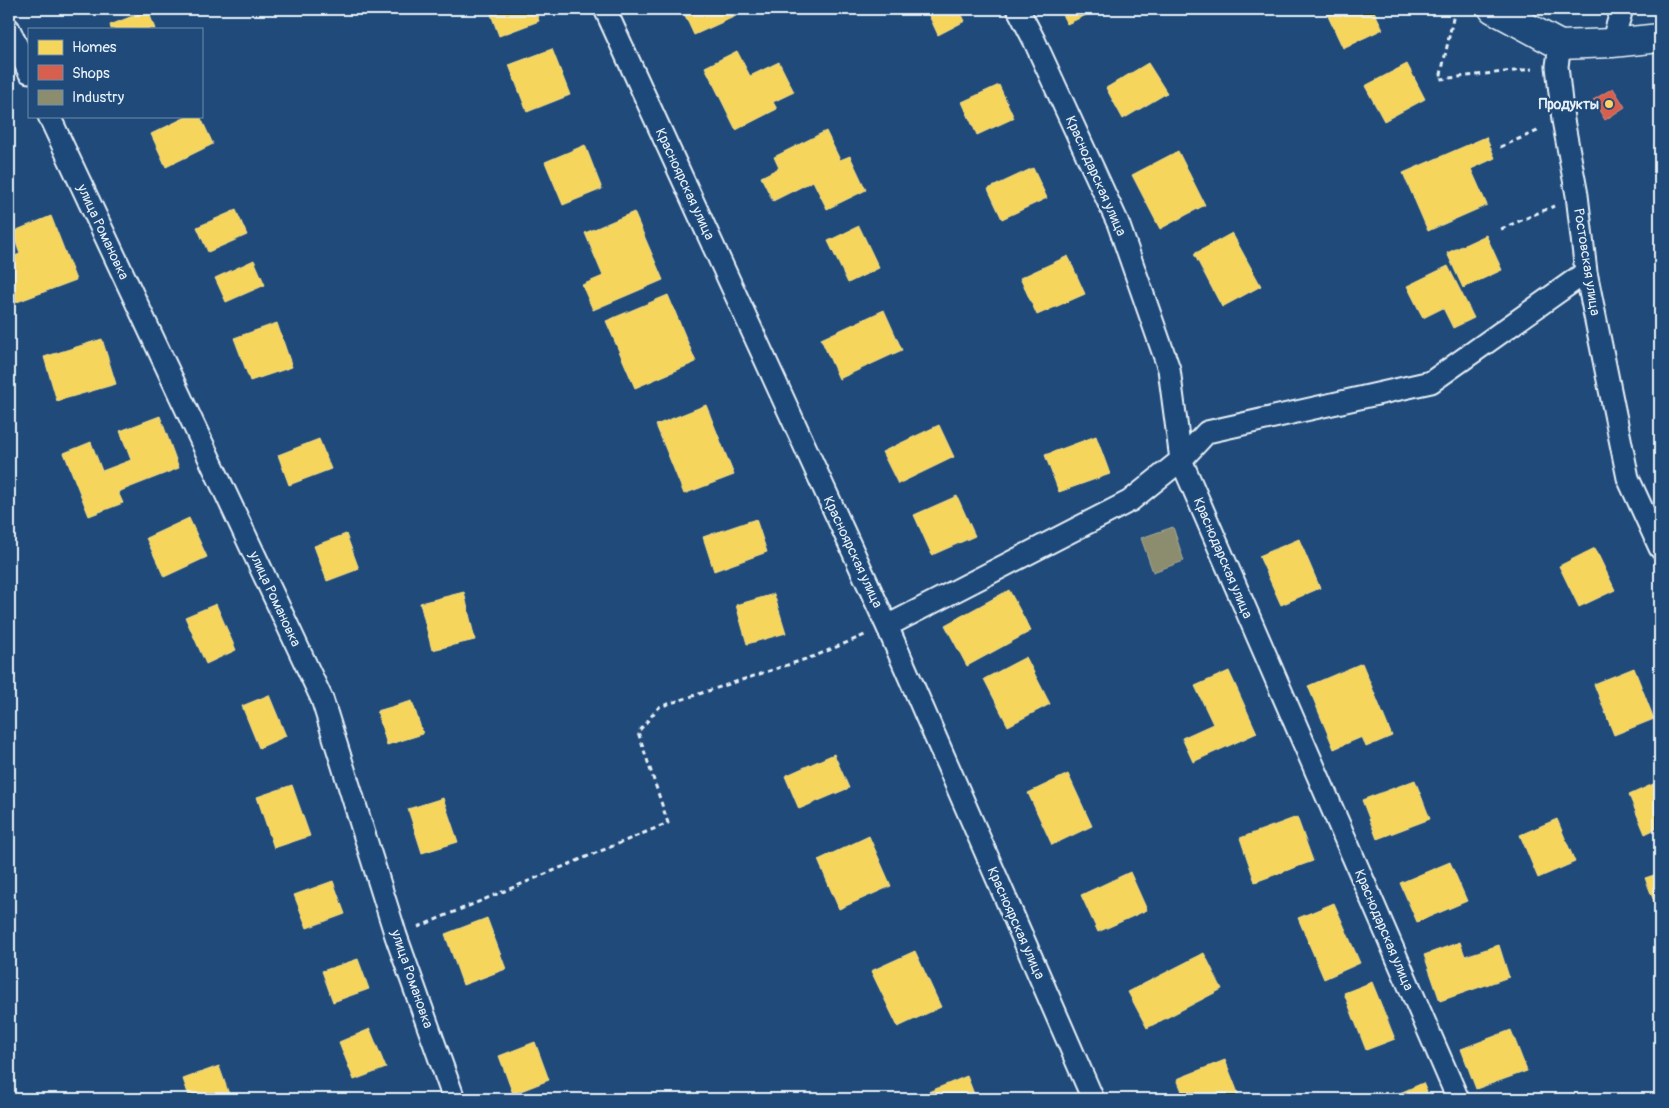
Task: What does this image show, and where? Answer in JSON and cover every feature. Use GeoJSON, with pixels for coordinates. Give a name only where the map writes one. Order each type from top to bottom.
{"type":"FeatureCollection","features":[{"type":"Feature","properties":{"kind":"street","name":"Красноярская улица"},"geometry":{"type":"LineString","coordinates":[[605,9],[887,626],[1093,1099]]}},
{"type":"Feature","properties":{"kind":"street","name":"Краснодарская улица"},"geometry":{"type":"LineString","coordinates":[[1018,9],[1118,224],[1169,369],[1181,460],[1458,1099]]}},
{"type":"Feature","properties":{"kind":"street"},"geometry":{"type":"LineString","coordinates":[[1492,9],[1559,55],[1612,43],[1660,38]]}},
{"type":"Feature","properties":{"kind":"street"},"geometry":{"type":"LineString","coordinates":[[1612,43],[1622,9]]}},
{"type":"Feature","properties":{"kind":"street"},"geometry":{"type":"LineString","coordinates":[[9,29],[28,70]]}},
{"type":"Feature","properties":{"kind":"street","name":"Ростовская улица"},"geometry":{"type":"LineString","coordinates":[[1559,55],[1563,120],[1577,195],[1586,272],[1628,478],[1660,548]]}},
{"type":"Feature","properties":{"kind":"street","name":"улица Романовка"},"geometry":{"type":"LineString","coordinates":[[50,118],[322,699],[396,936],[454,1099]]}},
{"type":"Feature","properties":{"kind":"street"},"geometry":{"type":"LineString","coordinates":[[887,626],[1130,501],[1181,460],[1207,432],[1431,382],[1586,272]]}},
{"type":"Feature","properties":{"kind":"path"},"geometry":{"type":"LineString","coordinates":[[1455,9],[1440,79],[1559,55]]}},
{"type":"Feature","properties":{"kind":"path"},"geometry":{"type":"LineString","coordinates":[[1500,147],[1563,120]]}},
{"type":"Feature","properties":{"kind":"path"},"geometry":{"type":"LineString","coordinates":[[1502,229],[1577,195]]}},
{"type":"Feature","properties":{"kind":"path"},"geometry":{"type":"LineString","coordinates":[[396,936],[668,823],[638,732],[659,707],[815,656],[887,626]]}},
{"type":"Feature","properties":{"kind":"building: Homes"},"geometry":{"type":"Polygon","coordinates":[[[489,9],[535,9],[539,21],[499,36],[489,9]]]}},
{"type":"Feature","properties":{"kind":"building: Homes"},"geometry":{"type":"Polygon","coordinates":[[[682,9],[733,9],[736,16],[694,35],[682,9]]]}},
{"type":"Feature","properties":{"kind":"building: Homes"},"geometry":{"type":"Polygon","coordinates":[[[926,9],[959,9],[965,21],[938,35],[926,9]]]}},
{"type":"Feature","properties":{"kind":"building: Homes"},"geometry":{"type":"Polygon","coordinates":[[[1059,9],[1099,9],[1067,24],[1059,9]]]}},
{"type":"Feature","properties":{"kind":"building: Homes"},"geometry":{"type":"Polygon","coordinates":[[[1373,9],[1383,29],[1343,48],[1325,10],[1373,9]]]}},
{"type":"Feature","properties":{"kind":"building: Homes"},"geometry":{"type":"Polygon","coordinates":[[[148,10],[155,28],[111,28],[110,25],[148,10]]]}},
{"type":"Feature","properties":{"kind":"building: Homes"},"geometry":{"type":"Polygon","coordinates":[[[552,49],[570,95],[527,112],[509,65],[552,49]]]}},
{"type":"Feature","properties":{"kind":"building: Homes"},"geometry":{"type":"Polygon","coordinates":[[[737,51],[750,76],[779,62],[794,92],[773,102],[777,109],[736,130],[705,67],[737,51]]]}},
{"type":"Feature","properties":{"kind":"building: Homes"},"geometry":{"type":"Polygon","coordinates":[[[1148,63],[1167,93],[1123,119],[1106,88],[1148,63]]]}},
{"type":"Feature","properties":{"kind":"building: Homes"},"geometry":{"type":"Polygon","coordinates":[[[1407,64],[1425,99],[1384,121],[1365,86],[1407,64]]]}},
{"type":"Feature","properties":{"kind":"building: Homes"},"geometry":{"type":"Polygon","coordinates":[[[999,85],[1014,118],[977,135],[962,102],[999,85]]]}},
{"type":"Feature","properties":{"kind":"building: Homes"},"geometry":{"type":"Polygon","coordinates":[[[184,118],[201,118],[213,144],[166,167],[151,134],[184,118]]]}},
{"type":"Feature","properties":{"kind":"building: Homes"},"geometry":{"type":"Polygon","coordinates":[[[826,131],[840,160],[850,156],[866,190],[827,209],[813,181],[773,201],[761,177],[779,168],[774,157],[826,131]]]}},
{"type":"Feature","properties":{"kind":"building: Homes"},"geometry":{"type":"Polygon","coordinates":[[[1486,137],[1495,158],[1471,169],[1487,205],[1428,231],[1403,173],[1486,137]]]}},
{"type":"Feature","properties":{"kind":"building: Homes"},"geometry":{"type":"Polygon","coordinates":[[[585,145],[602,189],[563,205],[545,162],[585,145]]]}},
{"type":"Feature","properties":{"kind":"building: Homes"},"geometry":{"type":"Polygon","coordinates":[[[1178,151],[1205,205],[1160,229],[1132,175],[1178,151]]]}},
{"type":"Feature","properties":{"kind":"building: Homes"},"geometry":{"type":"Polygon","coordinates":[[[1033,168],[1047,198],[1002,219],[988,189],[1033,168]]]}},
{"type":"Feature","properties":{"kind":"building: Homes"},"geometry":{"type":"Polygon","coordinates":[[[236,210],[247,235],[208,252],[197,227],[236,210]]]}},
{"type":"Feature","properties":{"kind":"building: Homes"},"geometry":{"type":"Polygon","coordinates":[[[634,212],[663,280],[593,310],[582,285],[603,276],[585,233],[634,212]]]}},
{"type":"Feature","properties":{"kind":"building: Homes"},"geometry":{"type":"Polygon","coordinates":[[[51,216],[76,280],[9,305],[9,258],[20,254],[12,232],[51,216]]]}},
{"type":"Feature","properties":{"kind":"building: Homes"},"geometry":{"type":"Polygon","coordinates":[[[859,226],[879,268],[848,283],[828,241],[859,226]]]}},
{"type":"Feature","properties":{"kind":"building: Homes"},"geometry":{"type":"Polygon","coordinates":[[[1232,233],[1261,286],[1222,307],[1194,254],[1232,233]]]}},
{"type":"Feature","properties":{"kind":"building: Homes"},"geometry":{"type":"Polygon","coordinates":[[[1486,235],[1502,270],[1463,288],[1447,253],[1486,235]]]}},
{"type":"Feature","properties":{"kind":"building: Homes"},"geometry":{"type":"Polygon","coordinates":[[[1068,256],[1085,294],[1037,315],[1020,278],[1068,256]]]}},
{"type":"Feature","properties":{"kind":"building: Homes"},"geometry":{"type":"Polygon","coordinates":[[[254,260],[265,285],[226,302],[215,278],[254,260]]]}},
{"type":"Feature","properties":{"kind":"building: Homes"},"geometry":{"type":"Polygon","coordinates":[[[1448,266],[1474,318],[1453,328],[1443,308],[1423,318],[1407,286],[1448,266]]]}},
{"type":"Feature","properties":{"kind":"building: Homes"},"geometry":{"type":"Polygon","coordinates":[[[668,295],[696,362],[635,388],[606,321],[668,295]]]}},
{"type":"Feature","properties":{"kind":"building: Homes"},"geometry":{"type":"Polygon","coordinates":[[[884,310],[902,350],[839,379],[821,339],[884,310]]]}},
{"type":"Feature","properties":{"kind":"building: Homes"},"geometry":{"type":"Polygon","coordinates":[[[277,323],[292,367],[250,381],[234,338],[277,323]]]}},
{"type":"Feature","properties":{"kind":"building: Homes"},"geometry":{"type":"Polygon","coordinates":[[[102,339],[116,384],[57,401],[44,357],[102,339]]]}},
{"type":"Feature","properties":{"kind":"building: Homes"},"geometry":{"type":"Polygon","coordinates":[[[706,405],[734,475],[684,494],[656,425],[706,405]]]}},
{"type":"Feature","properties":{"kind":"building: Homes"},"geometry":{"type":"Polygon","coordinates":[[[160,416],[179,468],[118,492],[123,503],[89,516],[64,453],[91,442],[102,471],[131,460],[120,431],[160,416]]]}},
{"type":"Feature","properties":{"kind":"building: Homes"},"geometry":{"type":"Polygon","coordinates":[[[939,425],[954,457],[898,484],[882,452],[939,425]]]}},
{"type":"Feature","properties":{"kind":"building: Homes"},"geometry":{"type":"Polygon","coordinates":[[[1096,436],[1110,474],[1059,492],[1045,455],[1096,436]]]}},
{"type":"Feature","properties":{"kind":"building: Homes"},"geometry":{"type":"Polygon","coordinates":[[[319,439],[331,469],[289,485],[278,455],[319,439]]]}},
{"type":"Feature","properties":{"kind":"building: Homes"},"geometry":{"type":"Polygon","coordinates":[[[957,496],[975,536],[932,555],[914,515],[957,496]]]}},
{"type":"Feature","properties":{"kind":"building: Homes"},"geometry":{"type":"Polygon","coordinates":[[[189,518],[207,557],[164,577],[146,538],[189,518]]]}},
{"type":"Feature","properties":{"kind":"building: Homes"},"geometry":{"type":"Polygon","coordinates":[[[756,519],[767,552],[714,571],[703,537],[756,519]]]}},
{"type":"Feature","properties":{"kind":"building: Homes"},"geometry":{"type":"Polygon","coordinates":[[[346,534],[359,569],[327,581],[314,546],[346,534]]]}},
{"type":"Feature","properties":{"kind":"building: Homes"},"geometry":{"type":"Polygon","coordinates":[[[1299,539],[1320,588],[1281,605],[1259,556],[1299,539]]]}},
{"type":"Feature","properties":{"kind":"building: Homes"},"geometry":{"type":"Polygon","coordinates":[[[1595,548],[1615,590],[1579,607],[1559,566],[1595,548]]]}},
{"type":"Feature","properties":{"kind":"building: Homes"},"geometry":{"type":"Polygon","coordinates":[[[1009,590],[1031,631],[967,666],[945,625],[1009,590]]]}},
{"type":"Feature","properties":{"kind":"building: Homes"},"geometry":{"type":"Polygon","coordinates":[[[464,592],[475,640],[432,650],[420,603],[464,592]]]}},
{"type":"Feature","properties":{"kind":"building: Homes"},"geometry":{"type":"Polygon","coordinates":[[[774,594],[786,633],[747,644],[736,605],[774,594]]]}},
{"type":"Feature","properties":{"kind":"building: Homes"},"geometry":{"type":"Polygon","coordinates":[[[216,604],[236,650],[206,664],[185,617],[216,604]]]}},
{"type":"Feature","properties":{"kind":"building: Homes"},"geometry":{"type":"Polygon","coordinates":[[[1026,657],[1050,704],[1008,726],[984,679],[1026,657]]]}},
{"type":"Feature","properties":{"kind":"building: Homes"},"geometry":{"type":"Polygon","coordinates":[[[1362,663],[1392,736],[1366,747],[1362,737],[1334,749],[1308,686],[1362,663]]]}},
{"type":"Feature","properties":{"kind":"building: Homes"},"geometry":{"type":"Polygon","coordinates":[[[1634,668],[1654,719],[1614,735],[1594,684],[1634,668]]]}},
{"type":"Feature","properties":{"kind":"building: Homes"},"geometry":{"type":"Polygon","coordinates":[[[1229,671],[1257,733],[1193,762],[1182,738],[1213,724],[1195,686],[1229,671]]]}},
{"type":"Feature","properties":{"kind":"building: Homes"},"geometry":{"type":"Polygon","coordinates":[[[269,695],[286,736],[259,748],[242,706],[269,695]]]}},
{"type":"Feature","properties":{"kind":"building: Homes"},"geometry":{"type":"Polygon","coordinates":[[[412,701],[423,734],[387,745],[377,711],[412,701]]]}},
{"type":"Feature","properties":{"kind":"building: Homes"},"geometry":{"type":"Polygon","coordinates":[[[834,754],[849,788],[799,809],[785,776],[834,754]]]}},
{"type":"Feature","properties":{"kind":"building: Homes"},"geometry":{"type":"Polygon","coordinates":[[[1068,774],[1092,826],[1052,845],[1028,793],[1068,774]]]}},
{"type":"Feature","properties":{"kind":"building: Homes"},"geometry":{"type":"Polygon","coordinates":[[[1415,780],[1430,819],[1377,839],[1362,800],[1415,780]]]}},
{"type":"Feature","properties":{"kind":"building: Homes"},"geometry":{"type":"Polygon","coordinates":[[[1660,781],[1660,827],[1645,834],[1629,795],[1660,781]]]}},
{"type":"Feature","properties":{"kind":"building: Homes"},"geometry":{"type":"Polygon","coordinates":[[[292,785],[310,836],[274,848],[257,797],[292,785]]]}},
{"type":"Feature","properties":{"kind":"building: Homes"},"geometry":{"type":"Polygon","coordinates":[[[443,798],[458,842],[422,853],[408,809],[443,798]]]}},
{"type":"Feature","properties":{"kind":"building: Homes"},"geometry":{"type":"Polygon","coordinates":[[[1297,817],[1313,861],[1255,882],[1240,838],[1297,817]]]}},
{"type":"Feature","properties":{"kind":"building: Homes"},"geometry":{"type":"Polygon","coordinates":[[[1557,819],[1575,862],[1538,878],[1520,835],[1557,819]]]}},
{"type":"Feature","properties":{"kind":"building: Homes"},"geometry":{"type":"Polygon","coordinates":[[[869,836],[891,886],[839,909],[818,860],[869,836]]]}},
{"type":"Feature","properties":{"kind":"building: Homes"},"geometry":{"type":"Polygon","coordinates":[[[1450,862],[1467,901],[1417,922],[1400,883],[1450,862]]]}},
{"type":"Feature","properties":{"kind":"building: Homes"},"geometry":{"type":"Polygon","coordinates":[[[1130,872],[1147,910],[1098,932],[1081,895],[1130,872]]]}},
{"type":"Feature","properties":{"kind":"building: Homes"},"geometry":{"type":"Polygon","coordinates":[[[1660,873],[1660,917],[1645,878],[1660,873]]]}},
{"type":"Feature","properties":{"kind":"building: Homes"},"geometry":{"type":"Polygon","coordinates":[[[333,881],[345,914],[307,928],[294,895],[333,881]]]}},
{"type":"Feature","properties":{"kind":"building: Homes"},"geometry":{"type":"Polygon","coordinates":[[[1334,903],[1360,963],[1324,979],[1298,918],[1334,903]]]}},
{"type":"Feature","properties":{"kind":"building: Homes"},"geometry":{"type":"Polygon","coordinates":[[[487,918],[506,969],[463,985],[445,934],[487,918]]]}},
{"type":"Feature","properties":{"kind":"building: Homes"},"geometry":{"type":"Polygon","coordinates":[[[1460,942],[1465,956],[1499,945],[1509,977],[1440,1001],[1424,955],[1460,942]]]}},
{"type":"Feature","properties":{"kind":"building: Homes"},"geometry":{"type":"Polygon","coordinates":[[[915,951],[941,1007],[898,1027],[871,971],[915,951]]]}},
{"type":"Feature","properties":{"kind":"building: Homes"},"geometry":{"type":"Polygon","coordinates":[[[1204,953],[1222,989],[1147,1028],[1128,992],[1204,953]]]}},
{"type":"Feature","properties":{"kind":"building: Homes"},"geometry":{"type":"Polygon","coordinates":[[[358,959],[369,989],[333,1002],[322,971],[358,959]]]}},
{"type":"Feature","properties":{"kind":"building: Homes"},"geometry":{"type":"Polygon","coordinates":[[[1372,982],[1395,1039],[1366,1050],[1344,993],[1372,982]]]}},
{"type":"Feature","properties":{"kind":"building: Homes"},"geometry":{"type":"Polygon","coordinates":[[[370,1029],[386,1068],[354,1080],[339,1042],[370,1029]]]}},
{"type":"Feature","properties":{"kind":"building: Homes"},"geometry":{"type":"Polygon","coordinates":[[[1511,1030],[1527,1071],[1476,1089],[1461,1049],[1511,1030]]]}},
{"type":"Feature","properties":{"kind":"building: Homes"},"geometry":{"type":"Polygon","coordinates":[[[535,1042],[549,1080],[513,1094],[499,1056],[535,1042]]]}},
{"type":"Feature","properties":{"kind":"building: Homes"},"geometry":{"type":"Polygon","coordinates":[[[1225,1060],[1240,1098],[1185,1099],[1177,1079],[1225,1060]]]}},
{"type":"Feature","properties":{"kind":"building: Homes"},"geometry":{"type":"Polygon","coordinates":[[[219,1066],[230,1097],[223,1099],[190,1099],[183,1079],[219,1066]]]}},
{"type":"Feature","properties":{"kind":"building: Homes"},"geometry":{"type":"Polygon","coordinates":[[[967,1076],[976,1099],[917,1099],[916,1097],[967,1076]]]}},
{"type":"Feature","properties":{"kind":"building: Homes"},"geometry":{"type":"Polygon","coordinates":[[[1423,1083],[1430,1099],[1386,1099],[1423,1083]]]}},
{"type":"Feature","properties":{"kind":"building: Shops","name":"Продукты"},"geometry":{"type":"Polygon","coordinates":[[[1613,88],[1625,107],[1605,120],[1593,100],[1613,88]]]}},
{"type":"Feature","properties":{"kind":"building: Industry"},"geometry":{"type":"Polygon","coordinates":[[[1173,527],[1184,561],[1153,572],[1141,538],[1173,527]]]}},
{"type":"Feature","properties":{"kind":"place","name":"Продукты"},"geometry":{"type":"Point","coordinates":[1609,104]}}]}
